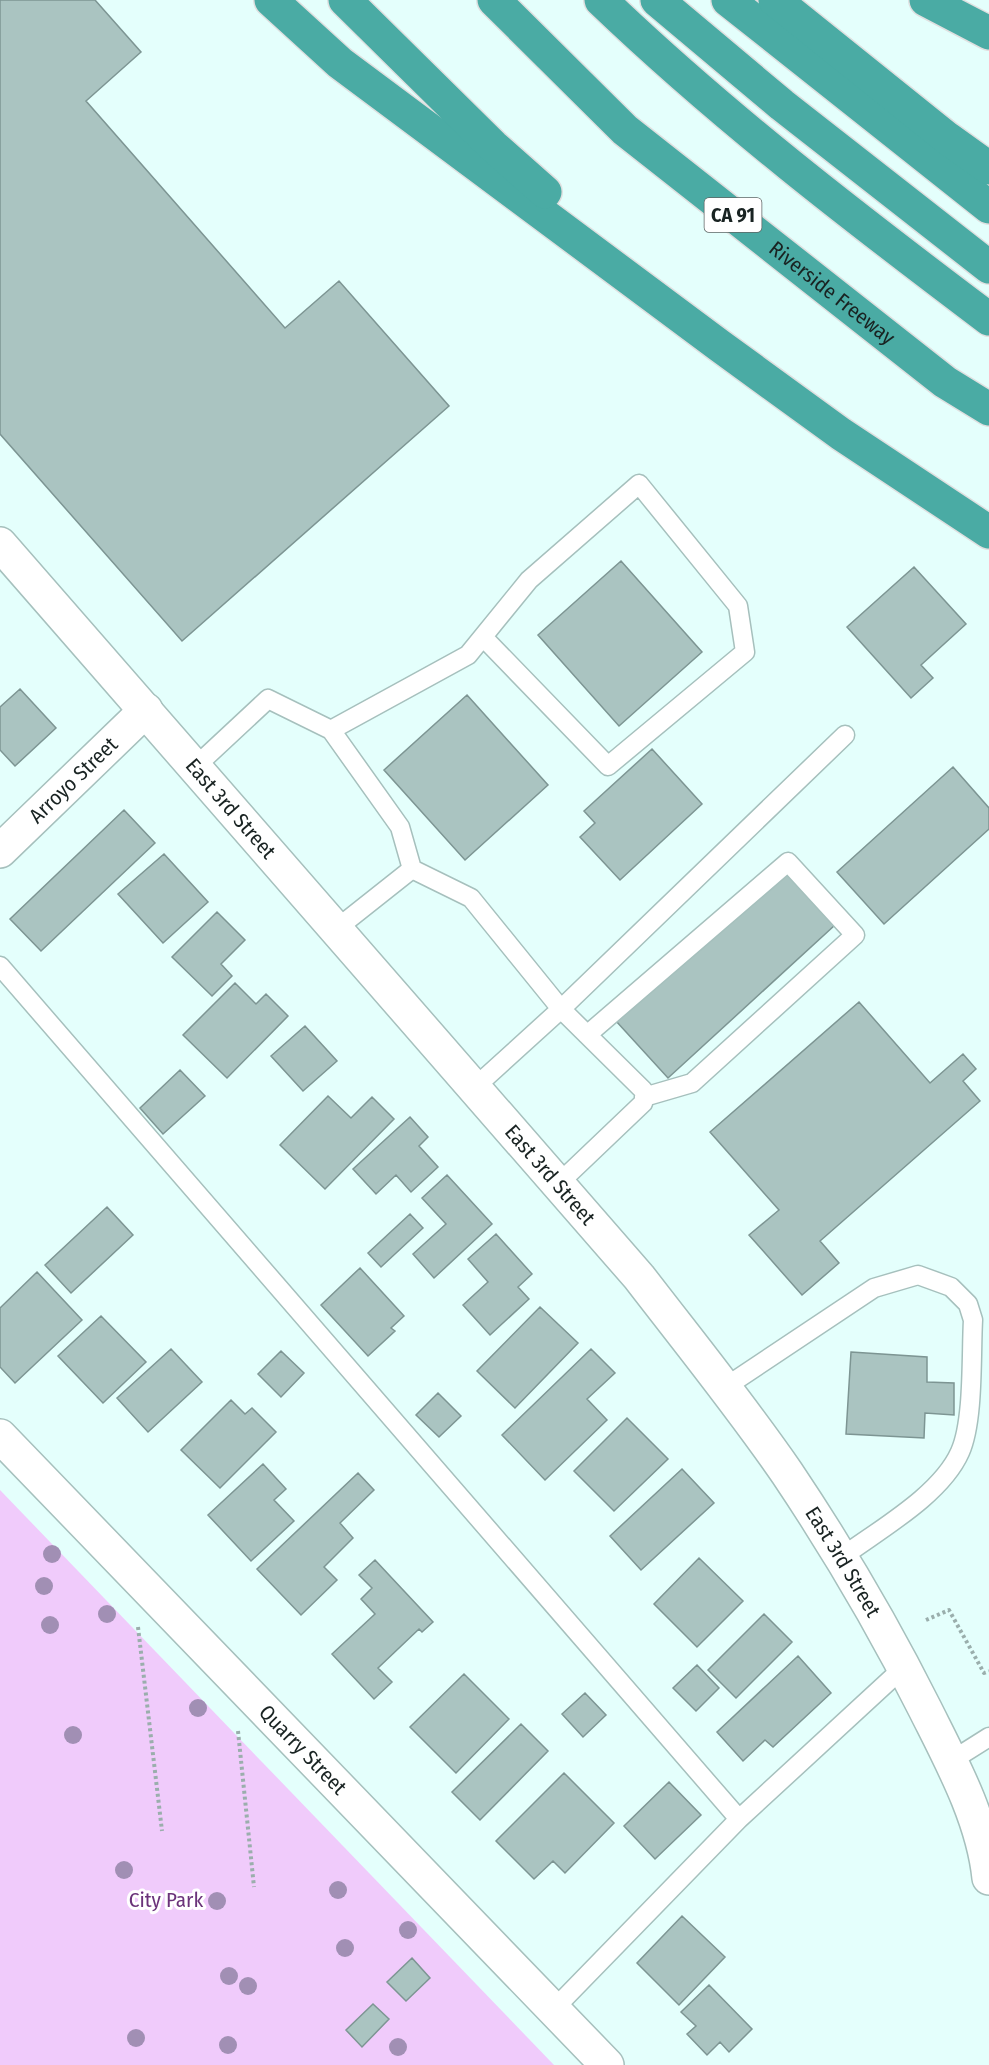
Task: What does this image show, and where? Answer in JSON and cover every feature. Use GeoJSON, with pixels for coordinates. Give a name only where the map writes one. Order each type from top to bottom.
{"type":"FeatureCollection","features":[{"type":"Feature","properties":{"kind":"highway"},"geometry":{"type":"LineString","coordinates":[[272,0],[340,63],[720,346],[841,435],[989,532]]}},
{"type":"Feature","properties":{"kind":"highway"},"geometry":{"type":"LineString","coordinates":[[345,0],[493,146],[720,346]]}},
{"type":"Feature","properties":{"kind":"highway","name":"Riverside Freeway"},"geometry":{"type":"LineString","coordinates":[[494,0],[625,130],[945,382],[989,409]]}},
{"type":"Feature","properties":{"kind":"highway"},"geometry":{"type":"LineString","coordinates":[[601,0],[661,57],[855,218],[989,319]]}},
{"type":"Feature","properties":{"kind":"highway"},"geometry":{"type":"LineString","coordinates":[[657,0],[782,105],[989,267]]}},
{"type":"Feature","properties":{"kind":"highway"},"geometry":{"type":"LineString","coordinates":[[728,0],[941,153],[989,168]]}},
{"type":"Feature","properties":{"kind":"highway"},"geometry":{"type":"LineString","coordinates":[[775,0],[941,153],[989,207]]}},
{"type":"Feature","properties":{"kind":"highway"},"geometry":{"type":"LineString","coordinates":[[805,0],[928,104],[989,149]]}},
{"type":"Feature","properties":{"kind":"highway"},"geometry":{"type":"LineString","coordinates":[[926,0],[989,33]]}},
{"type":"Feature","properties":{"kind":"highway"},"geometry":{"type":"LineString","coordinates":[[963,0],[989,21]]}},
{"type":"Feature","properties":{"kind":"street","name":"East 3rd Street"},"geometry":{"type":"LineString","coordinates":[[0,544],[639,1277],[724,1388],[786,1472],[842,1557],[904,1667],[951,1761],[987,1857],[989,1878]]}},
{"type":"Feature","properties":{"kind":"street","name":"Arroyo Street"},"geometry":{"type":"LineString","coordinates":[[0,850],[146,710]]}},
{"type":"Feature","properties":{"kind":"street","name":"Quarry Street"},"geometry":{"type":"LineString","coordinates":[[0,1436],[607,2065]]}},
{"type":"Feature","properties":{"kind":"lane"},"geometry":{"type":"LineString","coordinates":[[331,730],[468,655],[529,580],[639,484],[738,606],[745,652],[608,766],[483,637]]}},
{"type":"Feature","properties":{"kind":"lane"},"geometry":{"type":"LineString","coordinates":[[195,767],[268,699],[331,730],[399,827],[412,869],[471,898],[561,1009],[643,1090],[643,1103],[557,1185]]}},
{"type":"Feature","properties":{"kind":"lane"},"geometry":{"type":"LineString","coordinates":[[474,1088],[561,1009],[845,735]]}},
{"type":"Feature","properties":{"kind":"lane"},"geometry":{"type":"LineString","coordinates":[[587,1035],[788,862],[855,935],[692,1083],[644,1097]]}},
{"type":"Feature","properties":{"kind":"lane"},"geometry":{"type":"LineString","coordinates":[[335,930],[412,869]]}},
{"type":"Feature","properties":{"kind":"lane"},"geometry":{"type":"LineString","coordinates":[[0,966],[740,1819]]}},
{"type":"Feature","properties":{"kind":"lane"},"geometry":{"type":"LineString","coordinates":[[724,1388],[874,1288],[918,1275],[951,1287],[968,1304],[973,1320],[967,1430],[961,1450],[949,1472],[929,1492],[842,1557]]}},
{"type":"Feature","properties":{"kind":"lane"},"geometry":{"type":"LineString","coordinates":[[554,2009],[740,1819],[904,1667]]}},
{"type":"Feature","properties":{"kind":"lane"},"geometry":{"type":"LineString","coordinates":[[951,1761],[989,1737]]}},
{"type":"Feature","properties":{"kind":"path"},"geometry":{"type":"LineString","coordinates":[[926,1620],[948,1610],[984,1673],[989,1671]]}},
{"type":"Feature","properties":{"kind":"path"},"geometry":{"type":"LineString","coordinates":[[137,1618],[162,1831]]}},
{"type":"Feature","properties":{"kind":"path"},"geometry":{"type":"LineString","coordinates":[[237,1721],[254,1887]]}},
{"type":"Feature","properties":{"kind":"green space","name":"City Park"},"geometry":{"type":"Polygon","coordinates":[[[0,1490],[554,2065],[0,2065],[0,1490]]]}},
{"type":"Feature","properties":{"kind":"building"},"geometry":{"type":"Polygon","coordinates":[[[0,0],[95,0],[141,52],[86,101],[285,328],[339,281],[449,406],[182,641],[0,434],[0,0]]]}},
{"type":"Feature","properties":{"kind":"building"},"geometry":{"type":"Polygon","coordinates":[[[621,561],[702,652],[619,726],[538,635],[621,561]]]}},
{"type":"Feature","properties":{"kind":"building"},"geometry":{"type":"Polygon","coordinates":[[[914,567],[966,624],[921,665],[933,678],[911,698],[847,627],[914,567]]]}},
{"type":"Feature","properties":{"kind":"building"},"geometry":{"type":"Polygon","coordinates":[[[20,689],[56,728],[15,766],[0,750],[0,707],[20,689]]]}},
{"type":"Feature","properties":{"kind":"building"},"geometry":{"type":"Polygon","coordinates":[[[467,695],[548,785],[465,860],[384,770],[467,695]]]}},
{"type":"Feature","properties":{"kind":"building"},"geometry":{"type":"Polygon","coordinates":[[[652,749],[702,804],[620,880],[580,837],[595,823],[584,811],[652,749]]]}},
{"type":"Feature","properties":{"kind":"building"},"geometry":{"type":"Polygon","coordinates":[[[953,767],[989,808],[989,829],[884,924],[837,872],[953,767]]]}},
{"type":"Feature","properties":{"kind":"building"},"geometry":{"type":"Polygon","coordinates":[[[124,810],[155,843],[41,951],[10,919],[124,810]]]}},
{"type":"Feature","properties":{"kind":"building"},"geometry":{"type":"Polygon","coordinates":[[[164,854],[208,902],[163,943],[118,894],[164,854]]]}},
{"type":"Feature","properties":{"kind":"building"},"geometry":{"type":"Polygon","coordinates":[[[783,868],[835,925],[668,1078],[616,1021],[783,868]]]}},
{"type":"Feature","properties":{"kind":"building"},"geometry":{"type":"Polygon","coordinates":[[[217,912],[245,940],[221,964],[232,976],[212,996],[172,957],[217,912]]]}},
{"type":"Feature","properties":{"kind":"building"},"geometry":{"type":"Polygon","coordinates":[[[235,983],[256,1004],[266,994],[288,1016],[227,1078],[183,1035],[235,983]]]}},
{"type":"Feature","properties":{"kind":"building"},"geometry":{"type":"Polygon","coordinates":[[[859,1002],[930,1083],[963,1054],[976,1069],[963,1081],[980,1101],[820,1241],[839,1263],[802,1295],[749,1235],[779,1210],[710,1132],[859,1002]]]}},
{"type":"Feature","properties":{"kind":"building"},"geometry":{"type":"Polygon","coordinates":[[[305,1026],[337,1061],[303,1091],[271,1056],[305,1026]]]}},
{"type":"Feature","properties":{"kind":"building"},"geometry":{"type":"Polygon","coordinates":[[[180,1070],[205,1096],[163,1134],[140,1108],[180,1070]]]}},
{"type":"Feature","properties":{"kind":"building"},"geometry":{"type":"Polygon","coordinates":[[[328,1096],[351,1118],[372,1097],[394,1119],[325,1189],[280,1145],[328,1096]]]}},
{"type":"Feature","properties":{"kind":"building"},"geometry":{"type":"Polygon","coordinates":[[[410,1117],[428,1137],[419,1146],[438,1167],[411,1192],[396,1175],[376,1194],[353,1169],[410,1117]]]}},
{"type":"Feature","properties":{"kind":"building"},"geometry":{"type":"Polygon","coordinates":[[[447,1175],[492,1224],[434,1278],[413,1254],[446,1224],[422,1198],[447,1175]]]}},
{"type":"Feature","properties":{"kind":"building"},"geometry":{"type":"Polygon","coordinates":[[[107,1207],[133,1235],[71,1293],[45,1265],[107,1207]]]}},
{"type":"Feature","properties":{"kind":"building"},"geometry":{"type":"Polygon","coordinates":[[[410,1214],[423,1228],[381,1267],[368,1253],[410,1214]]]}},
{"type":"Feature","properties":{"kind":"building"},"geometry":{"type":"Polygon","coordinates":[[[496,1234],[532,1274],[518,1287],[529,1299],[490,1335],[463,1305],[488,1282],[468,1259],[496,1234]]]}},
{"type":"Feature","properties":{"kind":"building"},"geometry":{"type":"Polygon","coordinates":[[[360,1268],[404,1316],[391,1328],[395,1331],[368,1356],[321,1305],[360,1268]]]}},
{"type":"Feature","properties":{"kind":"building"},"geometry":{"type":"Polygon","coordinates":[[[37,1272],[82,1320],[15,1383],[0,1367],[0,1308],[37,1272]]]}},
{"type":"Feature","properties":{"kind":"building"},"geometry":{"type":"Polygon","coordinates":[[[540,1307],[578,1343],[515,1408],[477,1371],[540,1307]]]}},
{"type":"Feature","properties":{"kind":"building"},"geometry":{"type":"Polygon","coordinates":[[[101,1316],[146,1362],[103,1403],[58,1356],[101,1316]]]}},
{"type":"Feature","properties":{"kind":"building"},"geometry":{"type":"Polygon","coordinates":[[[171,1349],[202,1382],[148,1432],[117,1398],[171,1349]]]}},
{"type":"Feature","properties":{"kind":"building"},"geometry":{"type":"Polygon","coordinates":[[[591,1349],[615,1373],[587,1399],[607,1420],[545,1480],[502,1435],[591,1349]]]}},
{"type":"Feature","properties":{"kind":"building"},"geometry":{"type":"Polygon","coordinates":[[[281,1351],[304,1373],[281,1397],[258,1374],[281,1351]]]}},
{"type":"Feature","properties":{"kind":"building"},"geometry":{"type":"Polygon","coordinates":[[[851,1352],[927,1357],[927,1382],[954,1383],[954,1415],[925,1413],[924,1438],[846,1434],[851,1352]]]}},
{"type":"Feature","properties":{"kind":"building"},"geometry":{"type":"Polygon","coordinates":[[[438,1393],[461,1416],[439,1437],[416,1415],[438,1393]]]}},
{"type":"Feature","properties":{"kind":"building"},"geometry":{"type":"Polygon","coordinates":[[[231,1400],[245,1414],[252,1408],[276,1432],[220,1488],[181,1450],[231,1400]]]}},
{"type":"Feature","properties":{"kind":"building"},"geometry":{"type":"Polygon","coordinates":[[[627,1418],[668,1459],[614,1511],[574,1471],[627,1418]]]}},
{"type":"Feature","properties":{"kind":"building"},"geometry":{"type":"Polygon","coordinates":[[[263,1464],[286,1489],[274,1500],[294,1521],[251,1561],[208,1515],[263,1464]]]}},
{"type":"Feature","properties":{"kind":"building"},"geometry":{"type":"Polygon","coordinates":[[[682,1469],[714,1503],[641,1570],[610,1536],[682,1469]]]}},
{"type":"Feature","properties":{"kind":"building"},"geometry":{"type":"Polygon","coordinates":[[[358,1473],[374,1490],[340,1523],[353,1538],[324,1567],[337,1580],[301,1615],[257,1569],[358,1473]]]}},
{"type":"Feature","properties":{"kind":"building"},"geometry":{"type":"Polygon","coordinates":[[[699,1558],[743,1601],[697,1647],[654,1604],[699,1558]]]}},
{"type":"Feature","properties":{"kind":"building"},"geometry":{"type":"Polygon","coordinates":[[[375,1560],[433,1622],[422,1632],[419,1629],[378,1668],[392,1682],[374,1699],[332,1654],[375,1614],[361,1599],[372,1588],[359,1575],[375,1560]]]}},
{"type":"Feature","properties":{"kind":"building"},"geometry":{"type":"Polygon","coordinates":[[[764,1614],[792,1642],[736,1698],[708,1670],[764,1614]]]}},
{"type":"Feature","properties":{"kind":"building"},"geometry":{"type":"Polygon","coordinates":[[[798,1656],[831,1693],[773,1747],[765,1740],[743,1761],[717,1732],[798,1656]]]}},
{"type":"Feature","properties":{"kind":"building"},"geometry":{"type":"Polygon","coordinates":[[[697,1665],[719,1688],[696,1711],[673,1688],[697,1665]]]}},
{"type":"Feature","properties":{"kind":"building"},"geometry":{"type":"Polygon","coordinates":[[[464,1674],[509,1719],[456,1773],[410,1727],[464,1674]]]}},
{"type":"Feature","properties":{"kind":"building"},"geometry":{"type":"Polygon","coordinates":[[[585,1693],[606,1715],[583,1737],[562,1714],[585,1693]]]}},
{"type":"Feature","properties":{"kind":"building"},"geometry":{"type":"Polygon","coordinates":[[[521,1724],[548,1751],[480,1820],[452,1792],[521,1724]]]}},
{"type":"Feature","properties":{"kind":"building"},"geometry":{"type":"Polygon","coordinates":[[[564,1773],[614,1823],[565,1873],[553,1861],[534,1879],[496,1841],[564,1773]]]}},
{"type":"Feature","properties":{"kind":"building"},"geometry":{"type":"Polygon","coordinates":[[[669,1782],[701,1815],[655,1859],[624,1826],[669,1782]]]}},
{"type":"Feature","properties":{"kind":"building"},"geometry":{"type":"Polygon","coordinates":[[[682,1916],[725,1957],[679,2005],[637,1963],[682,1916]]]}},
{"type":"Feature","properties":{"kind":"building"},"geometry":{"type":"Polygon","coordinates":[[[412,1958],[430,1978],[406,2001],[387,1982],[412,1958]]]}},
{"type":"Feature","properties":{"kind":"building"},"geometry":{"type":"Polygon","coordinates":[[[709,1985],[752,2029],[729,2052],[720,2042],[707,2055],[687,2034],[696,2026],[681,2012],[709,1985]]]}},
{"type":"Feature","properties":{"kind":"building"},"geometry":{"type":"Polygon","coordinates":[[[373,2004],[389,2019],[362,2047],[346,2030],[373,2004]]]}}]}
